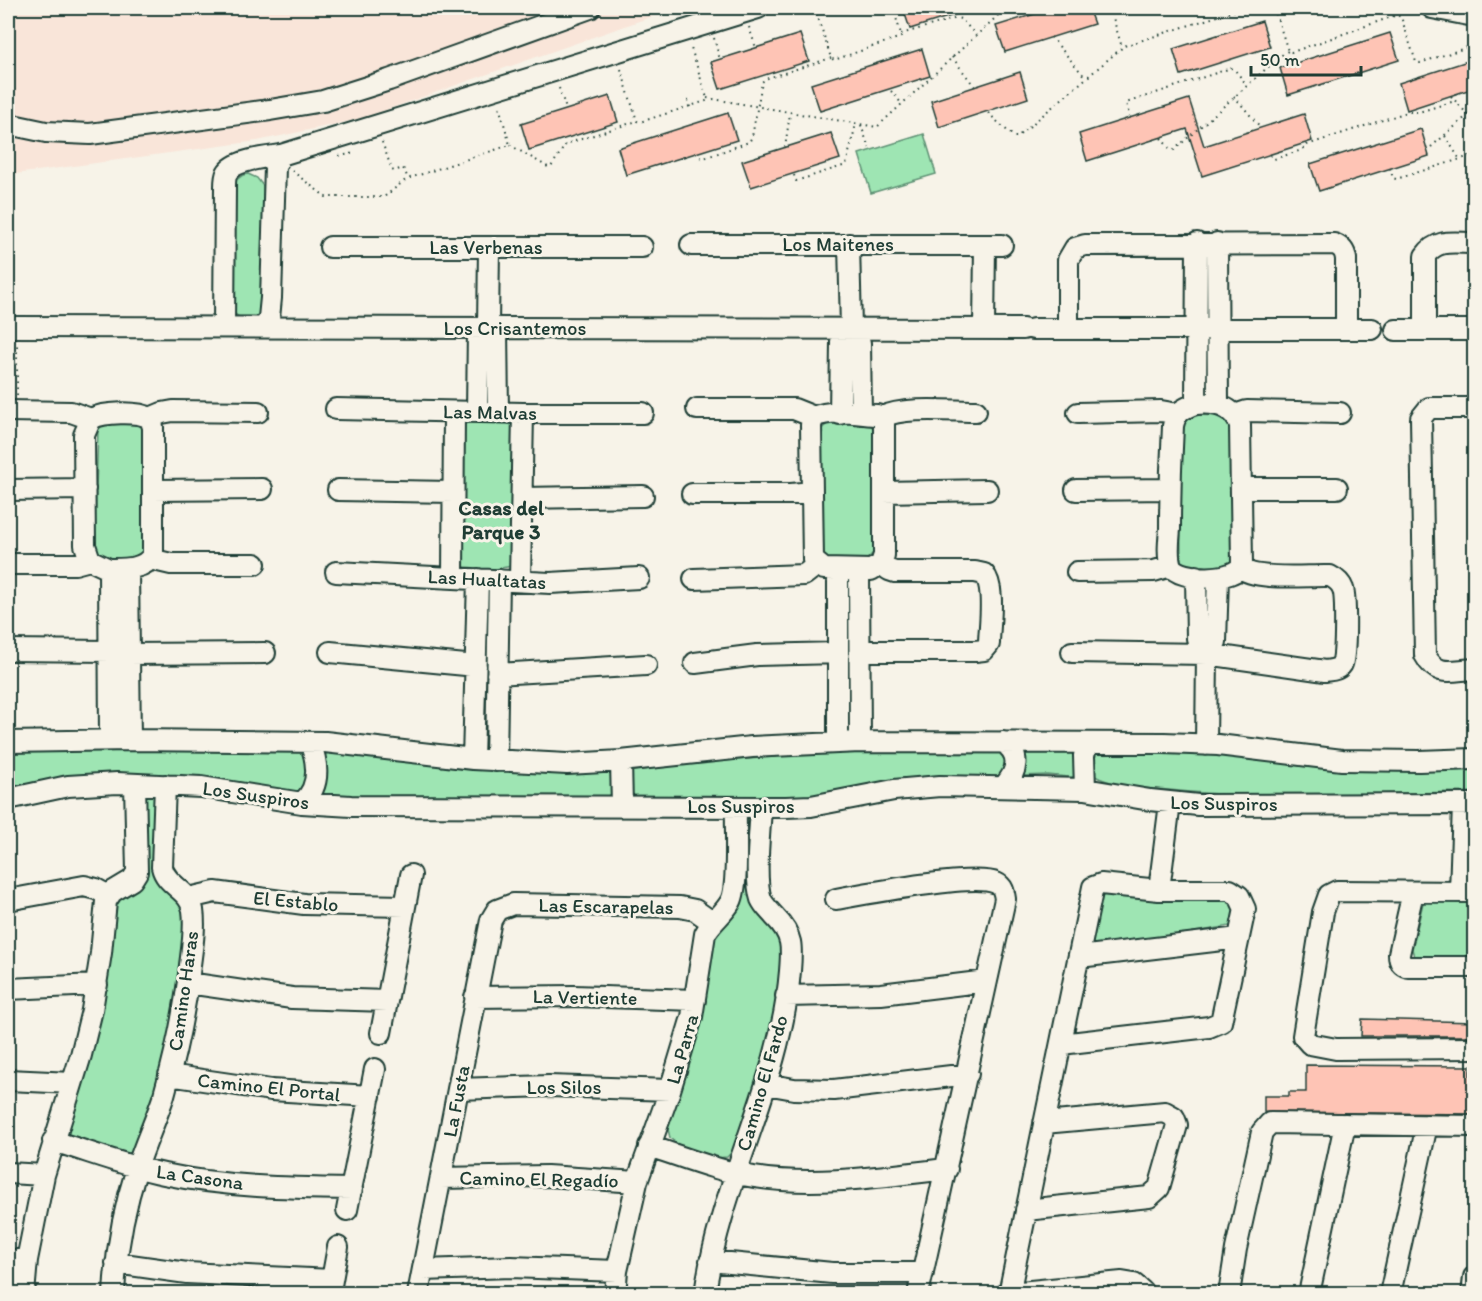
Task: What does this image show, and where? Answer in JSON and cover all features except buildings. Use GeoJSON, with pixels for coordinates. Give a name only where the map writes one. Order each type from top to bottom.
{"type":"FeatureCollection","features":[{"type":"Feature","properties":{"kind":"street"},"geometry":{"type":"LineString","coordinates":[[8,123],[46,132],[90,134],[322,101],[389,80],[590,8]]}},
{"type":"Feature","properties":{"kind":"street"},"geometry":{"type":"LineString","coordinates":[[1432,8],[1474,16]]}},
{"type":"Feature","properties":{"kind":"street"},"geometry":{"type":"LineString","coordinates":[[266,326],[271,297],[275,167],[283,160],[760,12]]}},
{"type":"Feature","properties":{"kind":"street"},"geometry":{"type":"LineString","coordinates":[[224,327],[227,172],[235,166],[265,157],[283,160]]}},
{"type":"Feature","properties":{"kind":"street"},"geometry":{"type":"LineString","coordinates":[[1196,404],[1197,243]]}},
{"type":"Feature","properties":{"kind":"street"},"geometry":{"type":"LineString","coordinates":[[1217,243],[1218,405]]}},
{"type":"Feature","properties":{"kind":"street"},"geometry":{"type":"LineString","coordinates":[[1068,328],[1068,260],[1075,248],[1085,245],[1217,243],[1334,244],[1340,246],[1346,254],[1346,329]]}},
{"type":"Feature","properties":{"kind":"street"},"geometry":{"type":"LineString","coordinates":[[1425,330],[1425,256],[1431,246],[1440,243],[1474,243]]}},
{"type":"Feature","properties":{"kind":"street"},"geometry":{"type":"LineString","coordinates":[[849,244],[851,328],[860,343],[861,414]]}},
{"type":"Feature","properties":{"kind":"street","name":"Los Maitenes"},"geometry":{"type":"LineString","coordinates":[[691,245],[993,245],[984,329]]}},
{"type":"Feature","properties":{"kind":"street","name":"Las Verbenas"},"geometry":{"type":"LineString","coordinates":[[330,247],[642,247]]}},
{"type":"Feature","properties":{"kind":"street"},"geometry":{"type":"LineString","coordinates":[[477,412],[487,328],[489,247]]}},
{"type":"Feature","properties":{"kind":"street","name":"Los Crisantemos"},"geometry":{"type":"LineString","coordinates":[[12,327],[1372,329]]}},
{"type":"Feature","properties":{"kind":"street"},"geometry":{"type":"LineString","coordinates":[[487,328],[498,412]]}},
{"type":"Feature","properties":{"kind":"street"},"geometry":{"type":"LineString","coordinates":[[840,414],[841,342],[845,332],[851,328]]}},
{"type":"Feature","properties":{"kind":"street"},"geometry":{"type":"LineString","coordinates":[[1396,330],[1474,330]]}},
{"type":"Feature","properties":{"kind":"street"},"geometry":{"type":"LineString","coordinates":[[1072,652],[1207,654],[1325,671],[1338,668],[1343,662],[1344,591],[1339,582],[1330,576],[1258,575],[1245,572],[1241,568],[1240,426],[1235,415],[1225,407],[1196,404],[1185,408],[1178,414],[1173,426],[1170,489],[1171,566],[1183,575],[1218,577],[1232,575],[1241,568]]}},
{"type":"Feature","properties":{"kind":"street"},"geometry":{"type":"LineString","coordinates":[[1474,408],[1429,408],[1421,418],[1425,655],[1433,668],[1442,671],[1474,669]]}},
{"type":"Feature","properties":{"kind":"street","name":"Las Malvas"},"geometry":{"type":"LineString","coordinates":[[336,409],[643,413]]}},
{"type":"Feature","properties":{"kind":"street"},"geometry":{"type":"LineString","coordinates":[[697,409],[794,409],[814,417],[840,414],[882,417],[890,413],[905,411],[976,411]]}},
{"type":"Feature","properties":{"kind":"street"},"geometry":{"type":"LineString","coordinates":[[12,411],[71,412],[91,419],[101,415],[137,414],[150,418],[173,411],[258,412]]}},
{"type":"Feature","properties":{"kind":"street"},"geometry":{"type":"LineString","coordinates":[[1078,413],[1161,411],[1178,414]]}},
{"type":"Feature","properties":{"kind":"street"},"geometry":{"type":"LineString","coordinates":[[1235,415],[1247,411],[1340,413]]}},
{"type":"Feature","properties":{"kind":"street"},"geometry":{"type":"LineString","coordinates":[[453,578],[454,412]]}},
{"type":"Feature","properties":{"kind":"street"},"geometry":{"type":"LineString","coordinates":[[520,581],[523,413]]}},
{"type":"Feature","properties":{"kind":"street"},"geometry":{"type":"LineString","coordinates":[[814,417],[812,425],[812,554],[817,565],[825,569],[838,570],[873,570],[880,564],[884,555],[884,424],[882,417]]}},
{"type":"Feature","properties":{"kind":"street"},"geometry":{"type":"LineString","coordinates":[[8,564],[70,564],[90,560],[119,569],[142,565],[150,559],[154,549],[153,427],[150,418]]}},
{"type":"Feature","properties":{"kind":"street"},"geometry":{"type":"LineString","coordinates":[[90,560],[85,545],[84,435],[91,419]]}},
{"type":"Feature","properties":{"kind":"street"},"geometry":{"type":"LineString","coordinates":[[1242,488],[1337,488]]}},
{"type":"Feature","properties":{"kind":"street"},"geometry":{"type":"LineString","coordinates":[[8,490],[85,489]]}},
{"type":"Feature","properties":{"kind":"street"},"geometry":{"type":"LineString","coordinates":[[153,490],[262,489]]}},
{"type":"Feature","properties":{"kind":"street"},"geometry":{"type":"LineString","coordinates":[[1076,490],[1170,489]]}},
{"type":"Feature","properties":{"kind":"street"},"geometry":{"type":"LineString","coordinates":[[338,490],[452,492]]}},
{"type":"Feature","properties":{"kind":"street"},"geometry":{"type":"LineString","coordinates":[[884,492],[987,490]]}},
{"type":"Feature","properties":{"kind":"street"},"geometry":{"type":"LineString","coordinates":[[692,494],[812,492]]}},
{"type":"Feature","properties":{"kind":"street"},"geometry":{"type":"LineString","coordinates":[[522,498],[643,496]]}},
{"type":"Feature","properties":{"kind":"street"},"geometry":{"type":"LineString","coordinates":[[150,559],[171,564],[255,564]]}},
{"type":"Feature","properties":{"kind":"street"},"geometry":{"type":"LineString","coordinates":[[860,651],[984,650],[989,644],[990,590],[984,574],[895,572],[880,564]]}},
{"type":"Feature","properties":{"kind":"street"},"geometry":{"type":"LineString","coordinates":[[694,579],[804,574],[817,565]]}},
{"type":"Feature","properties":{"kind":"street"},"geometry":{"type":"LineString","coordinates":[[1077,572],[1154,571],[1171,566]]}},
{"type":"Feature","properties":{"kind":"street"},"geometry":{"type":"LineString","coordinates":[[110,740],[119,652],[119,569]]}},
{"type":"Feature","properties":{"kind":"street"},"geometry":{"type":"LineString","coordinates":[[838,570],[838,742]]}},
{"type":"Feature","properties":{"kind":"street"},"geometry":{"type":"LineString","coordinates":[[859,570],[860,742]]}},
{"type":"Feature","properties":{"kind":"street","name":"Las Hualtatas"},"geometry":{"type":"LineString","coordinates":[[336,572],[550,583],[639,578]]}},
{"type":"Feature","properties":{"kind":"street"},"geometry":{"type":"LineString","coordinates":[[1196,576],[1197,638],[1199,646],[1207,654]]}},
{"type":"Feature","properties":{"kind":"street"},"geometry":{"type":"LineString","coordinates":[[1206,745],[1207,654],[1216,642],[1218,577]]}},
{"type":"Feature","properties":{"kind":"street"},"geometry":{"type":"LineString","coordinates":[[473,759],[478,579]]}},
{"type":"Feature","properties":{"kind":"street"},"geometry":{"type":"LineString","coordinates":[[496,760],[500,580]]}},
{"type":"Feature","properties":{"kind":"street"},"geometry":{"type":"LineString","coordinates":[[8,650],[265,653]]}},
{"type":"Feature","properties":{"kind":"street"},"geometry":{"type":"LineString","coordinates":[[119,652],[130,740]]}},
{"type":"Feature","properties":{"kind":"street"},"geometry":{"type":"LineString","coordinates":[[330,652],[476,666]]}},
{"type":"Feature","properties":{"kind":"street"},"geometry":{"type":"LineString","coordinates":[[695,663],[757,656],[838,653]]}},
{"type":"Feature","properties":{"kind":"street"},"geometry":{"type":"LineString","coordinates":[[497,674],[646,664]]}},
{"type":"Feature","properties":{"kind":"street"},"geometry":{"type":"LineString","coordinates":[[8,741],[340,743],[473,759],[567,764],[621,761],[752,747],[838,742],[1206,745],[1342,760],[1474,759]]}},
{"type":"Feature","properties":{"kind":"street"},"geometry":{"type":"LineString","coordinates":[[302,803],[313,791],[316,780],[316,759],[310,742]]}},
{"type":"Feature","properties":{"kind":"street"},"geometry":{"type":"LineString","coordinates":[[1003,742],[1012,750],[1016,762],[1015,772],[1004,786]]}},
{"type":"Feature","properties":{"kind":"street"},"geometry":{"type":"LineString","coordinates":[[1085,789],[1084,756],[1087,743]]}},
{"type":"Feature","properties":{"kind":"street"},"geometry":{"type":"LineString","coordinates":[[621,761],[622,806]]}},
{"type":"Feature","properties":{"kind":"street"},"geometry":{"type":"LineString","coordinates":[[24,1293],[27,1260],[44,1175],[86,1038],[97,985],[104,908],[109,896],[132,880],[137,872],[135,784]]}},
{"type":"Feature","properties":{"kind":"street","name":"Los Suspiros"},"geometry":{"type":"LineString","coordinates":[[8,799],[68,786],[135,784],[201,787],[302,803],[442,807],[761,807],[811,806],[911,788],[1004,786],[1085,789],[1170,803],[1198,805],[1469,804]]}},
{"type":"Feature","properties":{"kind":"street"},"geometry":{"type":"LineString","coordinates":[[165,785],[162,867],[167,878],[189,898]]}},
{"type":"Feature","properties":{"kind":"street"},"geometry":{"type":"LineString","coordinates":[[1159,890],[1170,803]]}},
{"type":"Feature","properties":{"kind":"street"},"geometry":{"type":"LineString","coordinates":[[1469,804],[1467,892],[1337,891],[1329,895],[1323,912],[1304,1036],[1310,1044],[1324,1048],[1474,1048]]}},
{"type":"Feature","properties":{"kind":"street","name":"La Parra"},"geometry":{"type":"LineString","coordinates":[[615,1293],[617,1271],[637,1182],[670,1090],[695,1000],[703,943],[712,922],[728,907],[734,891],[736,807]]}},
{"type":"Feature","properties":{"kind":"street","name":"Camino El Fardo"},"geometry":{"type":"LineString","coordinates":[[705,1293],[710,1262],[735,1173],[766,1084],[786,996],[791,951],[789,935],[783,924],[764,905],[760,891],[761,807]]}},
{"type":"Feature","properties":{"kind":"street"},"geometry":{"type":"LineString","coordinates":[[381,1033],[411,875]]}},
{"type":"Feature","properties":{"kind":"street"},"geometry":{"type":"LineString","coordinates":[[836,899],[944,883],[986,881],[1001,887],[1005,899],[918,1293]]}},
{"type":"Feature","properties":{"kind":"street"},"geometry":{"type":"LineString","coordinates":[[1061,1044],[1209,1027],[1221,1022],[1245,909],[1239,896],[1230,890],[1159,890],[1101,884],[1093,887],[1009,1293],[1122,1282],[1134,1284],[1142,1293]]}},
{"type":"Feature","properties":{"kind":"street"},"geometry":{"type":"LineString","coordinates":[[8,900],[84,886],[109,896]]}},
{"type":"Feature","properties":{"kind":"street","name":"El Establo"},"geometry":{"type":"LineString","coordinates":[[189,898],[215,891],[304,904],[405,906]]}},
{"type":"Feature","properties":{"kind":"street"},"geometry":{"type":"LineString","coordinates":[[1413,892],[1399,954],[1399,960],[1403,965],[1408,967],[1474,967]]}},
{"type":"Feature","properties":{"kind":"street","name":"Camino Haras"},"geometry":{"type":"LineString","coordinates":[[114,1293],[122,1227],[138,1167],[169,1075],[188,983],[193,925],[193,909],[189,898]]}},
{"type":"Feature","properties":{"kind":"street","name":"Las Escarapelas"},"geometry":{"type":"LineString","coordinates":[[497,910],[513,904],[680,907],[701,912],[712,922]]}},
{"type":"Feature","properties":{"kind":"street","name":"La Fusta"},"geometry":{"type":"LineString","coordinates":[[418,1293],[491,920],[497,910]]}},
{"type":"Feature","properties":{"kind":"street"},"geometry":{"type":"LineString","coordinates":[[1079,957],[1239,938]]}},
{"type":"Feature","properties":{"kind":"street"},"geometry":{"type":"LineString","coordinates":[[786,996],[881,994],[987,981]]}},
{"type":"Feature","properties":{"kind":"street"},"geometry":{"type":"LineString","coordinates":[[188,983],[284,997],[387,1001]]}},
{"type":"Feature","properties":{"kind":"street"},"geometry":{"type":"LineString","coordinates":[[8,989],[97,985]]}},
{"type":"Feature","properties":{"kind":"street","name":"La Vertiente"},"geometry":{"type":"LineString","coordinates":[[475,998],[574,996],[695,1000]]}},
{"type":"Feature","properties":{"kind":"street"},"geometry":{"type":"LineString","coordinates":[[347,1210],[375,1070]]}},
{"type":"Feature","properties":{"kind":"street"},"geometry":{"type":"LineString","coordinates":[[766,1084],[794,1089],[834,1090],[968,1074]]}},
{"type":"Feature","properties":{"kind":"street","name":"Camino El Portal"},"geometry":{"type":"LineString","coordinates":[[169,1075],[271,1090],[370,1096]]}},
{"type":"Feature","properties":{"kind":"street"},"geometry":{"type":"LineString","coordinates":[[8,1080],[72,1083]]}},
{"type":"Feature","properties":{"kind":"street","name":"Los Silos"},"geometry":{"type":"LineString","coordinates":[[458,1089],[549,1086],[670,1090]]}},
{"type":"Feature","properties":{"kind":"street"},"geometry":{"type":"LineString","coordinates":[[1026,1210],[1149,1197],[1159,1188],[1177,1125],[1174,1117],[1165,1112],[1044,1123]]}},
{"type":"Feature","properties":{"kind":"street"},"geometry":{"type":"LineString","coordinates":[[1228,1293],[1249,1186],[1265,1126],[1274,1122],[1474,1126]]}},
{"type":"Feature","properties":{"kind":"street"},"geometry":{"type":"LineString","coordinates":[[1309,1293],[1345,1124]]}},
{"type":"Feature","properties":{"kind":"street"},"geometry":{"type":"LineString","coordinates":[[1390,1293],[1427,1125]]}},
{"type":"Feature","properties":{"kind":"street","name":"La Casona"},"geometry":{"type":"LineString","coordinates":[[53,1141],[166,1174],[240,1184],[352,1189]]}},
{"type":"Feature","properties":{"kind":"street"},"geometry":{"type":"LineString","coordinates":[[649,1146],[735,1173],[756,1177],[808,1180],[879,1177],[947,1170]]}},
{"type":"Feature","properties":{"kind":"street"},"geometry":{"type":"LineString","coordinates":[[8,1173],[44,1175]]}},
{"type":"Feature","properties":{"kind":"street","name":"Camino El Regadío"},"geometry":{"type":"LineString","coordinates":[[441,1178],[547,1176],[637,1182]]}},
{"type":"Feature","properties":{"kind":"street"},"geometry":{"type":"LineString","coordinates":[[117,1263],[187,1273],[331,1287],[338,1247]]}},
{"type":"Feature","properties":{"kind":"street"},"geometry":{"type":"LineString","coordinates":[[8,1260],[27,1260]]}},
{"type":"Feature","properties":{"kind":"street"},"geometry":{"type":"LineString","coordinates":[[710,1262],[832,1273],[923,1273]]}},
{"type":"Feature","properties":{"kind":"street"},"geometry":{"type":"LineString","coordinates":[[423,1270],[511,1267],[617,1271]]}},
{"type":"Feature","properties":{"kind":"street"},"geometry":{"type":"LineString","coordinates":[[1472,1293],[1474,1277]]}},
{"type":"Feature","properties":{"kind":"path"},"geometry":{"type":"LineString","coordinates":[[756,48],[760,12],[784,8]]}},
{"type":"Feature","properties":{"kind":"path"},"geometry":{"type":"LineString","coordinates":[[815,8],[831,58]]}},
{"type":"Feature","properties":{"kind":"path"},"geometry":{"type":"LineString","coordinates":[[893,8],[902,34]]}},
{"type":"Feature","properties":{"kind":"path"},"geometry":{"type":"LineString","coordinates":[[707,98],[877,127],[1006,8]]}},
{"type":"Feature","properties":{"kind":"path"},"geometry":{"type":"LineString","coordinates":[[1110,8],[1121,44],[1124,46]]}},
{"type":"Feature","properties":{"kind":"path"},"geometry":{"type":"LineString","coordinates":[[988,113],[1014,137],[1017,137],[1124,46],[1243,8]]}},
{"type":"Feature","properties":{"kind":"path"},"geometry":{"type":"LineString","coordinates":[[1274,8],[1288,51]]}},
{"type":"Feature","properties":{"kind":"path"},"geometry":{"type":"LineString","coordinates":[[1395,8],[1399,9],[1416,62],[1420,63],[1474,45]]}},
{"type":"Feature","properties":{"kind":"path"},"geometry":{"type":"LineString","coordinates":[[1161,138],[1171,150],[1174,150],[1282,54],[1400,15]]}},
{"type":"Feature","properties":{"kind":"path"},"geometry":{"type":"LineString","coordinates":[[696,153],[699,157],[704,158],[749,142],[752,137],[762,82],[765,79],[831,58],[834,60],[901,37],[902,34],[957,18],[961,19],[976,35]]}},
{"type":"Feature","properties":{"kind":"path"},"geometry":{"type":"LineString","coordinates":[[712,30],[720,60]]}},
{"type":"Feature","properties":{"kind":"path"},"geometry":{"type":"LineString","coordinates":[[1283,33],[1287,32]]}},
{"type":"Feature","properties":{"kind":"path"},"geometry":{"type":"LineString","coordinates":[[883,37],[885,42]]}},
{"type":"Feature","properties":{"kind":"path"},"geometry":{"type":"LineString","coordinates":[[1051,37],[1086,78]]}},
{"type":"Feature","properties":{"kind":"path"},"geometry":{"type":"LineString","coordinates":[[688,40],[707,98]]}},
{"type":"Feature","properties":{"kind":"path"},"geometry":{"type":"LineString","coordinates":[[1411,46],[1415,44]]}},
{"type":"Feature","properties":{"kind":"path"},"geometry":{"type":"LineString","coordinates":[[849,49],[851,54]]}},
{"type":"Feature","properties":{"kind":"path"},"geometry":{"type":"LineString","coordinates":[[952,57],[975,87]]}},
{"type":"Feature","properties":{"kind":"path"},"geometry":{"type":"LineString","coordinates":[[618,61],[637,121]]}},
{"type":"Feature","properties":{"kind":"path"},"geometry":{"type":"LineString","coordinates":[[1130,118],[1126,103],[1231,68],[1247,85]]}},
{"type":"Feature","properties":{"kind":"path"},"geometry":{"type":"LineString","coordinates":[[557,79],[566,109]]}},
{"type":"Feature","properties":{"kind":"path"},"geometry":{"type":"LineString","coordinates":[[891,91],[902,104]]}},
{"type":"Feature","properties":{"kind":"path"},"geometry":{"type":"LineString","coordinates":[[1234,96],[1261,128]]}},
{"type":"Feature","properties":{"kind":"path"},"geometry":{"type":"LineString","coordinates":[[1451,96],[1468,115]]}},
{"type":"Feature","properties":{"kind":"path"},"geometry":{"type":"LineString","coordinates":[[497,100],[510,146],[550,167],[566,144],[637,121],[657,117],[706,101],[707,98]]}},
{"type":"Feature","properties":{"kind":"path"},"geometry":{"type":"LineString","coordinates":[[688,100],[690,106]]}},
{"type":"Feature","properties":{"kind":"path"},"geometry":{"type":"LineString","coordinates":[[1270,155],[1274,159],[1302,150],[1307,145],[1407,112],[1419,112],[1455,101]]}},
{"type":"Feature","properties":{"kind":"path"},"geometry":{"type":"LineString","coordinates":[[1431,147],[1474,110]]}},
{"type":"Feature","properties":{"kind":"path"},"geometry":{"type":"LineString","coordinates":[[655,112],[657,117]]}},
{"type":"Feature","properties":{"kind":"path"},"geometry":{"type":"LineString","coordinates":[[785,148],[790,113]]}},
{"type":"Feature","properties":{"kind":"path"},"geometry":{"type":"LineString","coordinates":[[794,175],[796,181],[846,165],[856,124]]}},
{"type":"Feature","properties":{"kind":"path"},"geometry":{"type":"LineString","coordinates":[[861,125],[869,148]]}},
{"type":"Feature","properties":{"kind":"path"},"geometry":{"type":"LineString","coordinates":[[500,129],[505,127]]}},
{"type":"Feature","properties":{"kind":"path"},"geometry":{"type":"LineString","coordinates":[[1444,135],[1460,160]]}},
{"type":"Feature","properties":{"kind":"path"},"geometry":{"type":"LineString","coordinates":[[380,136],[392,170],[403,168],[408,178]]}},
{"type":"Feature","properties":{"kind":"path"},"geometry":{"type":"LineString","coordinates":[[336,149],[340,157],[351,154],[350,146]]}},
{"type":"Feature","properties":{"kind":"path"},"geometry":{"type":"LineString","coordinates":[[283,160],[326,197],[384,197],[408,178],[510,146]]}},
{"type":"Feature","properties":{"kind":"path"},"geometry":{"type":"LineString","coordinates":[[1390,168],[1396,179],[1474,155]]}},
{"type":"Feature","properties":{"kind":"path"},"geometry":{"type":"LineString","coordinates":[[12,327],[12,411]]}},
{"type":"Feature","properties":{"kind":"shaded area"},"geometry":{"type":"Polygon","coordinates":[[[8,8],[676,8],[360,119],[257,141],[8,175],[8,8]]]}},
{"type":"Feature","properties":{"kind":"green space"},"geometry":{"type":"Polygon","coordinates":[[[924,134],[936,174],[871,193],[859,154],[924,134]]]}},
{"type":"Feature","properties":{"kind":"green space"},"geometry":{"type":"Polygon","coordinates":[[[248,174],[257,178],[263,186],[263,305],[258,315],[244,319],[232,310],[235,181],[248,174]]]}},
{"type":"Feature","properties":{"kind":"green space"},"geometry":{"type":"Polygon","coordinates":[[[1222,416],[1232,422],[1235,560],[1230,567],[1196,569],[1181,563],[1180,429],[1186,417],[1222,416]]]}},
{"type":"Feature","properties":{"kind":"green space"},"geometry":{"type":"Polygon","coordinates":[[[478,421],[500,421],[513,425],[512,566],[479,572],[464,567],[464,424],[478,421]]]}},
{"type":"Feature","properties":{"kind":"green space"},"geometry":{"type":"Polygon","coordinates":[[[835,421],[865,421],[871,424],[874,431],[875,550],[865,560],[849,562],[831,560],[822,557],[821,430],[835,421]]]}},
{"type":"Feature","properties":{"kind":"green space"},"geometry":{"type":"Polygon","coordinates":[[[105,423],[137,423],[144,428],[143,553],[131,559],[117,560],[103,557],[94,547],[98,430],[105,423]]]}},
{"type":"Feature","properties":{"kind":"green space"},"geometry":{"type":"Polygon","coordinates":[[[1031,749],[1082,749],[1079,778],[1048,775],[1018,776],[1021,753],[1031,749]]]}},
{"type":"Feature","properties":{"kind":"green space"},"geometry":{"type":"Polygon","coordinates":[[[1099,749],[1474,765],[1474,792],[1245,795],[1140,788],[1110,782],[1093,775],[1091,768],[1094,752],[1099,749]]]}},
{"type":"Feature","properties":{"kind":"green space"},"geometry":{"type":"Polygon","coordinates":[[[8,750],[297,750],[304,752],[311,770],[301,793],[8,791],[8,750]]]}},
{"type":"Feature","properties":{"kind":"green space"},"geometry":{"type":"Polygon","coordinates":[[[322,751],[615,770],[614,797],[320,796],[322,751]]]}},
{"type":"Feature","properties":{"kind":"green space"},"geometry":{"type":"Polygon","coordinates":[[[996,751],[1011,755],[1004,777],[793,799],[635,798],[631,794],[632,771],[684,764],[825,753],[996,751]]]}},
{"type":"Feature","properties":{"kind":"green space"},"geometry":{"type":"Polygon","coordinates":[[[145,791],[155,791],[153,863],[180,899],[185,918],[179,985],[161,1072],[135,1150],[122,1154],[66,1133],[112,908],[122,894],[145,791]]]}},
{"type":"Feature","properties":{"kind":"green space"},"geometry":{"type":"Polygon","coordinates":[[[746,816],[751,818],[775,928],[784,953],[774,1017],[762,1071],[733,1151],[727,1157],[716,1158],[679,1145],[670,1138],[667,1125],[701,1021],[713,946],[746,816]]]}},
{"type":"Feature","properties":{"kind":"green space"},"geometry":{"type":"Polygon","coordinates":[[[1105,892],[1228,898],[1234,907],[1236,925],[1090,950],[1096,905],[1105,892]]]}},
{"type":"Feature","properties":{"kind":"green space"},"geometry":{"type":"Polygon","coordinates":[[[1474,898],[1474,959],[1417,959],[1412,949],[1423,903],[1427,900],[1474,898]]]}},
{"type":"Feature","properties":{"kind":"district","name":"Casas del Parque 3"},"geometry":{"type":"Point","coordinates":[501,520]}}]}
